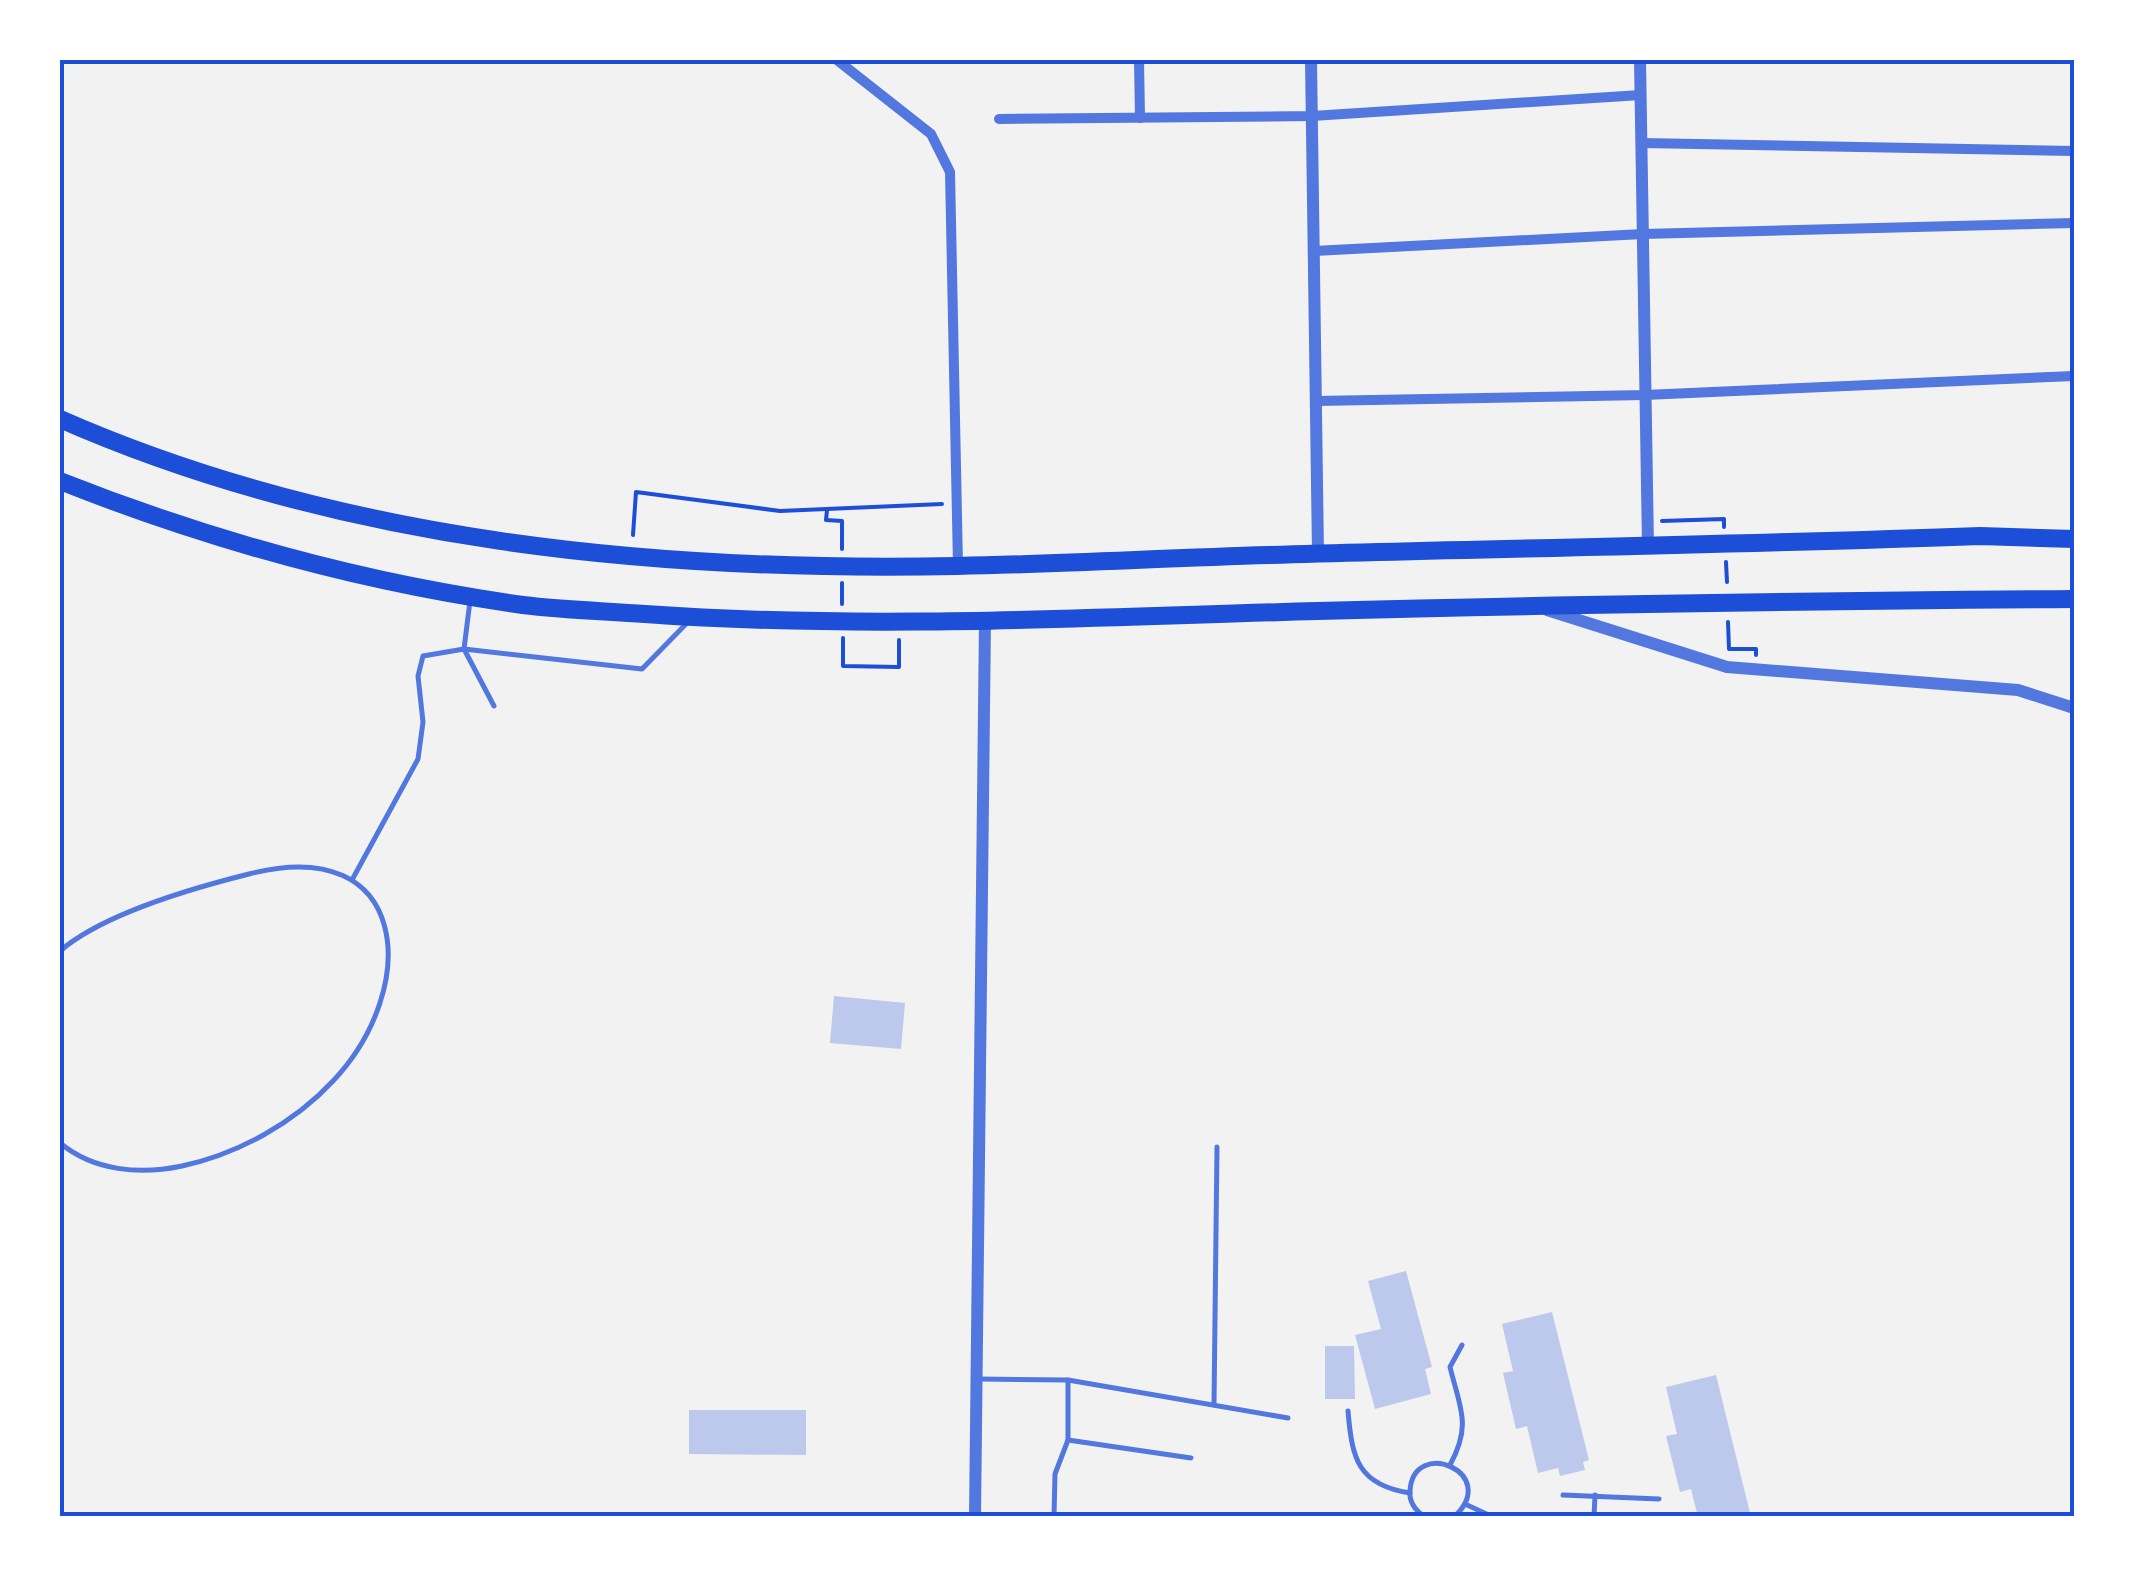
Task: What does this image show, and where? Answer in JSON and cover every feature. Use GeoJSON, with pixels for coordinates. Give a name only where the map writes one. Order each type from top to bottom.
{"type":"FeatureCollection","features":[{"type":"Feature","properties":{"kind":"highway"},"geometry":{"type":"LineString","coordinates":[[60,419],[188,468],[283,497],[419,527],[521,544],[632,556],[833,566],[958,566],[1980,536],[2074,538]]}},
{"type":"Feature","properties":{"kind":"highway"},"geometry":{"type":"LineString","coordinates":[[60,482],[154,518],[326,567],[528,606],[693,617],[985,620],[1531,605],[2074,599]]}},
{"type":"Feature","properties":{"kind":"street"},"geometry":{"type":"LineString","coordinates":[[836,60],[932,134],[950,172],[958,566]]}},
{"type":"Feature","properties":{"kind":"street"},"geometry":{"type":"LineString","coordinates":[[1139,60],[1140,118]]}},
{"type":"Feature","properties":{"kind":"street"},"geometry":{"type":"LineString","coordinates":[[1311,60],[1318,553]]}},
{"type":"Feature","properties":{"kind":"street"},"geometry":{"type":"LineString","coordinates":[[1640,60],[1648,546]]}},
{"type":"Feature","properties":{"kind":"street"},"geometry":{"type":"LineString","coordinates":[[999,119],[1312,116],[1641,95]]}},
{"type":"Feature","properties":{"kind":"street"},"geometry":{"type":"LineString","coordinates":[[1641,143],[2074,151]]}},
{"type":"Feature","properties":{"kind":"street"},"geometry":{"type":"LineString","coordinates":[[1314,251],[1643,234],[2074,223]]}},
{"type":"Feature","properties":{"kind":"street"},"geometry":{"type":"LineString","coordinates":[[1316,401],[1645,394],[2074,376]]}},
{"type":"Feature","properties":{"kind":"street"},"geometry":{"type":"LineString","coordinates":[[1531,605],[1726,667],[2018,690],[2074,708]]}},
{"type":"Feature","properties":{"kind":"street"},"geometry":{"type":"LineString","coordinates":[[975,1517],[985,620]]}},
{"type":"Feature","properties":{"kind":"lane"},"geometry":{"type":"LineString","coordinates":[[470,597],[464,648],[494,706]]}},
{"type":"Feature","properties":{"kind":"lane"},"geometry":{"type":"LineString","coordinates":[[352,880],[418,759],[423,722],[418,676],[422,656],[464,648],[642,669],[693,617]]}},
{"type":"Feature","properties":{"kind":"lane"},"geometry":{"type":"LineString","coordinates":[[60,952],[74,940],[118,917],[217,882],[267,869],[310,865],[332,869],[367,890],[387,936],[390,966],[381,1007],[336,1079],[300,1112],[210,1160],[155,1171],[115,1169],[72,1153],[60,1142]]}},
{"type":"Feature","properties":{"kind":"lane"},"geometry":{"type":"LineString","coordinates":[[1214,1405],[1217,1147]]}},
{"type":"Feature","properties":{"kind":"lane"},"geometry":{"type":"LineString","coordinates":[[1450,1464],[1462,1443],[1464,1425],[1450,1367],[1462,1344]]}},
{"type":"Feature","properties":{"kind":"lane"},"geometry":{"type":"LineString","coordinates":[[976,1380],[1068,1380],[1288,1418]]}},
{"type":"Feature","properties":{"kind":"lane"},"geometry":{"type":"LineString","coordinates":[[1054,1517],[1055,1474],[1068,1440],[1068,1380]]}},
{"type":"Feature","properties":{"kind":"lane"},"geometry":{"type":"LineString","coordinates":[[1348,1411],[1351,1448],[1366,1477],[1388,1490],[1410,1493]]}},
{"type":"Feature","properties":{"kind":"lane"},"geometry":{"type":"LineString","coordinates":[[1068,1440],[1191,1458]]}},
{"type":"Feature","properties":{"kind":"lane"},"geometry":{"type":"LineString","coordinates":[[1425,1517],[1417,1511],[1410,1493],[1415,1474],[1438,1462],[1461,1472],[1467,1484],[1465,1504],[1454,1517]]}},
{"type":"Feature","properties":{"kind":"lane"},"geometry":{"type":"LineString","coordinates":[[1563,1495],[1659,1499]]}},
{"type":"Feature","properties":{"kind":"lane"},"geometry":{"type":"LineString","coordinates":[[1594,1517],[1595,1495]]}},
{"type":"Feature","properties":{"kind":"lane"},"geometry":{"type":"LineString","coordinates":[[1465,1504],[1493,1517]]}},
{"type":"Feature","properties":{"kind":"path"},"geometry":{"type":"LineString","coordinates":[[632,556],[636,492],[751,509],[945,504]]}},
{"type":"Feature","properties":{"kind":"path"},"geometry":{"type":"LineString","coordinates":[[827,510],[826,520],[842,521],[842,558]]}},
{"type":"Feature","properties":{"kind":"path"},"geometry":{"type":"LineString","coordinates":[[1647,522],[1724,519]]}},
{"type":"Feature","properties":{"kind":"path"},"geometry":{"type":"LineString","coordinates":[[842,576],[842,612]]}},
{"type":"Feature","properties":{"kind":"path"},"geometry":{"type":"LineString","coordinates":[[842,630],[843,666],[900,667],[898,621]]}},
{"type":"Feature","properties":{"kind":"path"},"geometry":{"type":"LineString","coordinates":[[1730,650],[1756,649]]}},
{"type":"Feature","properties":{"kind":"building"},"geometry":{"type":"Polygon","coordinates":[[[834,996],[905,1003],[901,1049],[830,1043],[834,996]]]}},
{"type":"Feature","properties":{"kind":"building"},"geometry":{"type":"Polygon","coordinates":[[[1406,1271],[1432,1367],[1425,1369],[1431,1394],[1375,1409],[1355,1335],[1381,1329],[1368,1281],[1406,1271]]]}},
{"type":"Feature","properties":{"kind":"building"},"geometry":{"type":"Polygon","coordinates":[[[1552,1312],[1589,1460],[1583,1462],[1585,1470],[1560,1476],[1558,1468],[1538,1473],[1527,1426],[1516,1429],[1503,1373],[1513,1371],[1502,1324],[1552,1312]]]}},
{"type":"Feature","properties":{"kind":"building"},"geometry":{"type":"Polygon","coordinates":[[[1325,1346],[1354,1346],[1355,1399],[1325,1399],[1325,1346]]]}},
{"type":"Feature","properties":{"kind":"building"},"geometry":{"type":"Polygon","coordinates":[[[1716,1375],[1751,1517],[1698,1517],[1691,1489],[1680,1492],[1666,1436],[1677,1434],[1666,1387],[1716,1375]]]}},
{"type":"Feature","properties":{"kind":"building"},"geometry":{"type":"Polygon","coordinates":[[[689,1410],[806,1410],[806,1455],[689,1454],[689,1410]]]}}]}
